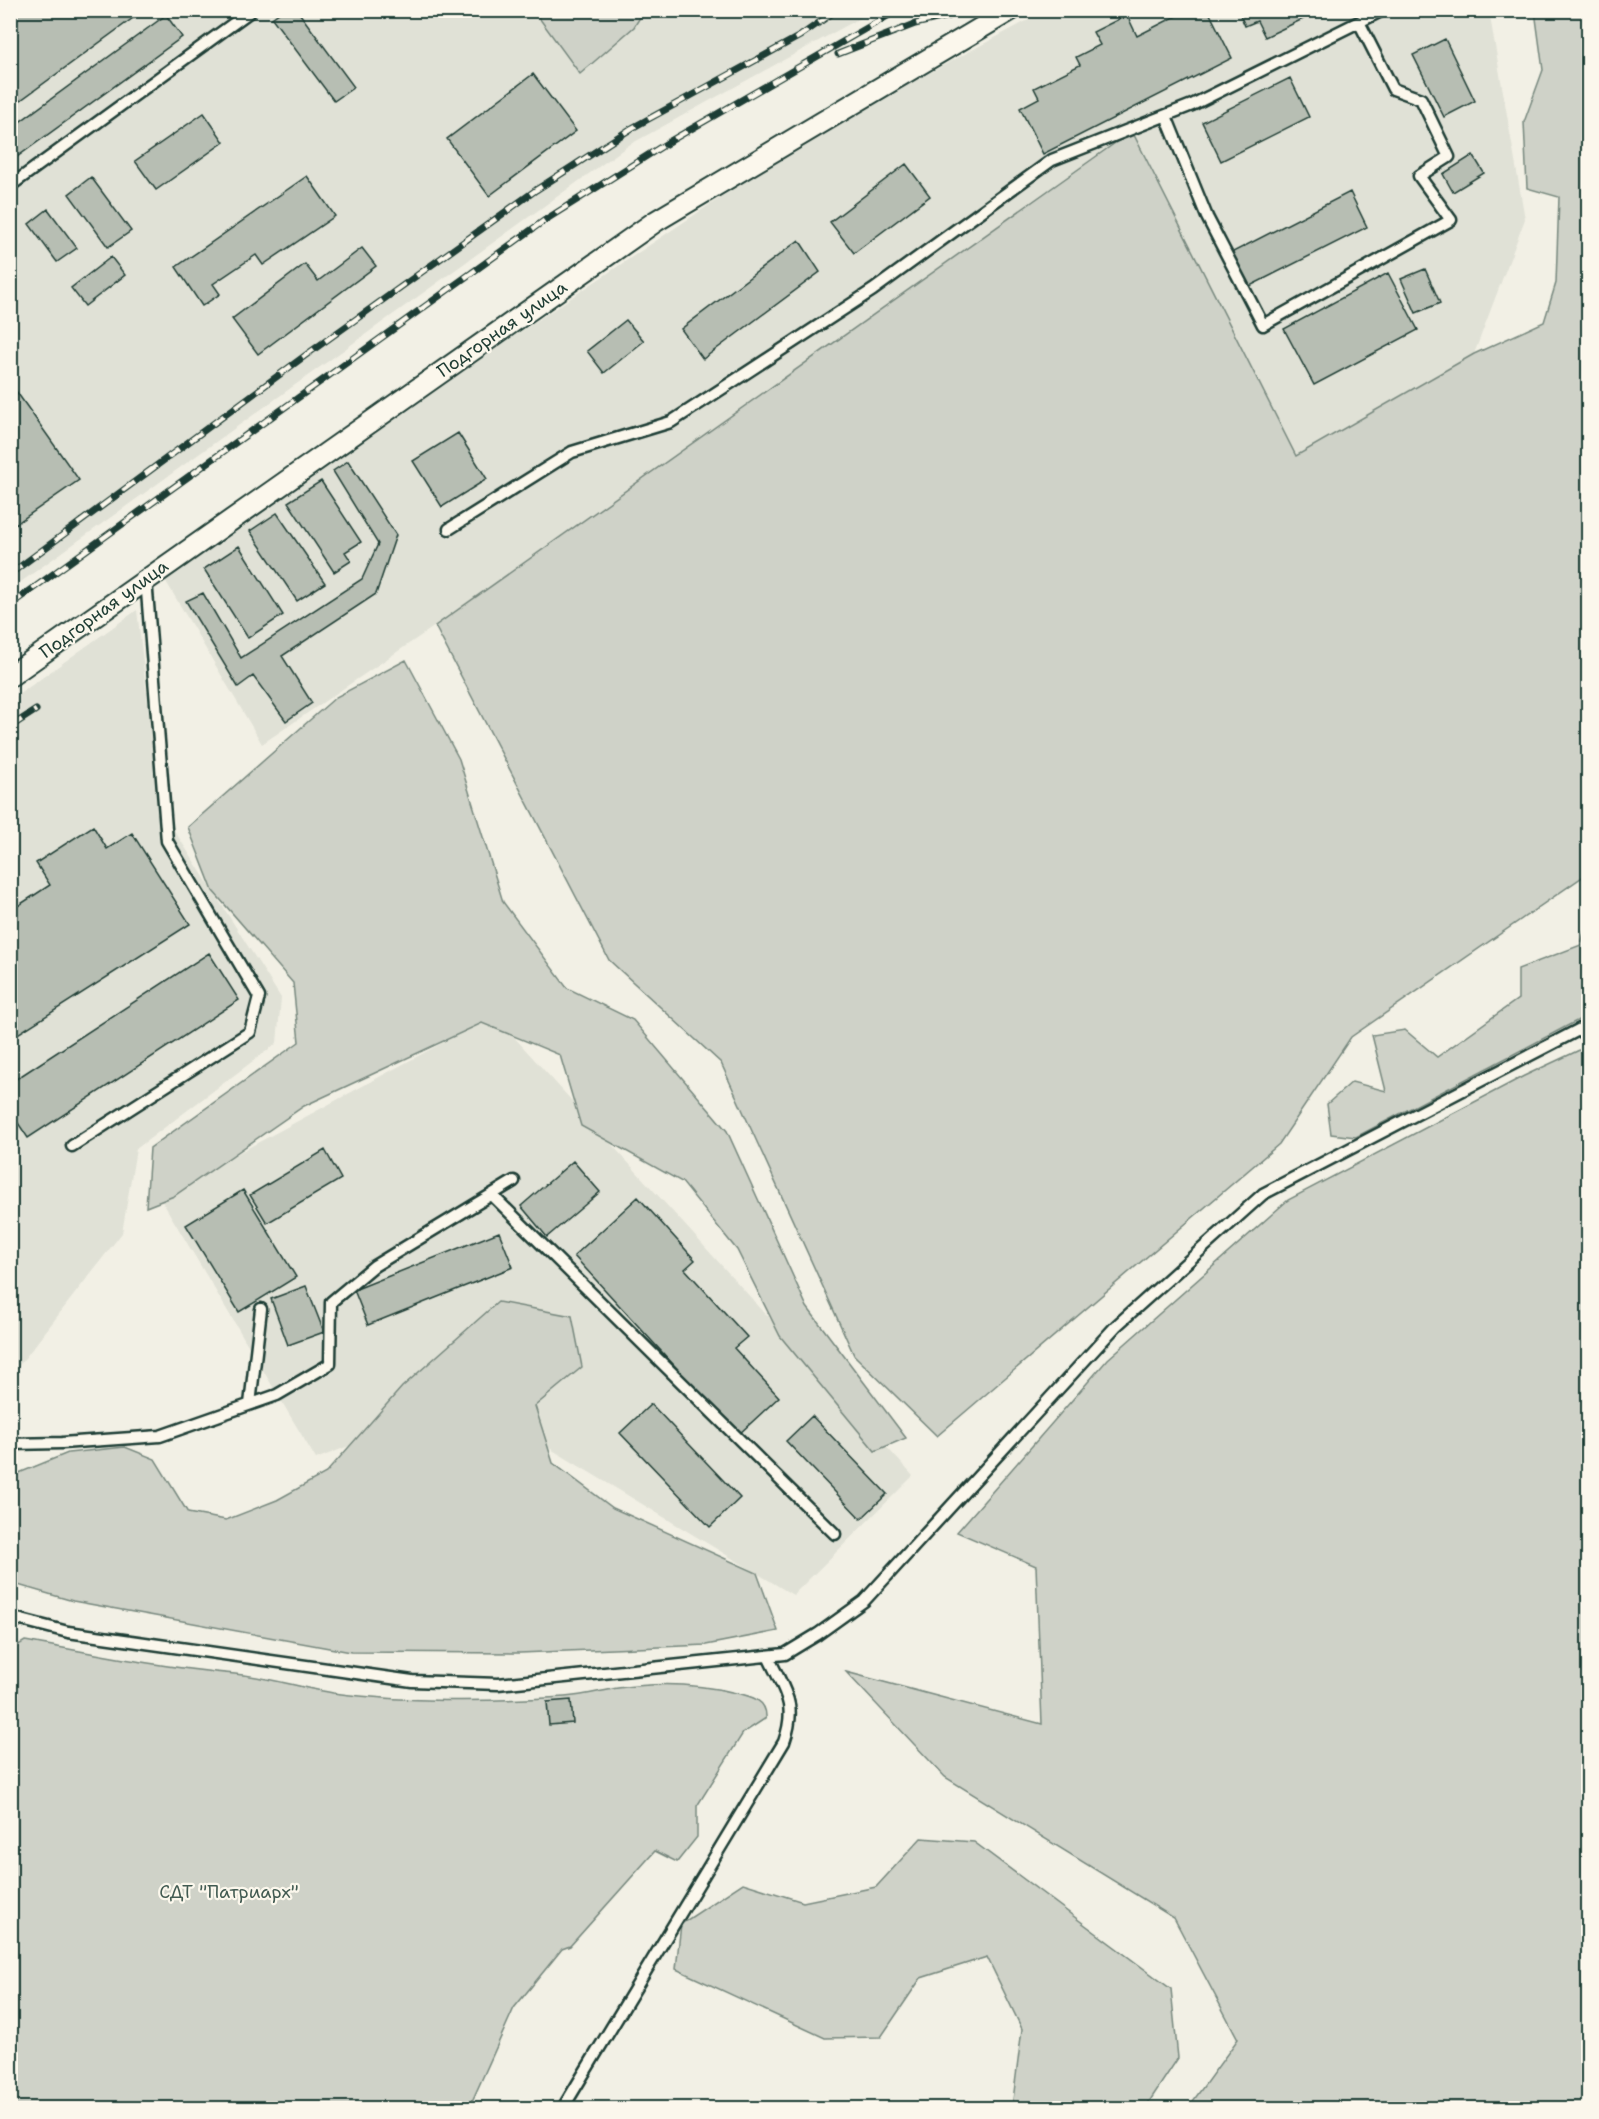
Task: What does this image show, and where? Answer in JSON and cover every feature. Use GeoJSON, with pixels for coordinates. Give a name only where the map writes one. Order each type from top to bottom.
{"type":"FeatureCollection","features":[{"type":"Feature","properties":{"kind":"street","name":"Подгорная улица"},"geometry":{"type":"LineString","coordinates":[[10,676],[656,221],[863,95],[1011,10]]}},
{"type":"Feature","properties":{"kind":"lane"},"geometry":{"type":"LineString","coordinates":[[10,186],[252,10]]}},
{"type":"Feature","properties":{"kind":"lane"},"geometry":{"type":"LineString","coordinates":[[449,529],[572,452],[672,422],[873,290],[1052,160],[1192,105],[1383,10]]}},
{"type":"Feature","properties":{"kind":"lane"},"geometry":{"type":"LineString","coordinates":[[1166,116],[1207,217],[1263,325],[1451,220],[1419,176],[1449,157],[1421,99],[1393,89],[1359,22]]}},
{"type":"Feature","properties":{"kind":"lane"},"geometry":{"type":"LineString","coordinates":[[72,1146],[250,1032],[259,998],[167,841],[146,579]]}},
{"type":"Feature","properties":{"kind":"lane"},"geometry":{"type":"LineString","coordinates":[[10,1617],[68,1632],[422,1682],[498,1684],[785,1654],[864,1601],[1116,1326],[1263,1194],[1588,1025]]}},
{"type":"Feature","properties":{"kind":"lane"},"geometry":{"type":"LineString","coordinates":[[10,1444],[160,1436],[277,1395],[330,1364],[331,1302],[374,1266],[514,1181]]}},
{"type":"Feature","properties":{"kind":"lane"},"geometry":{"type":"LineString","coordinates":[[492,1195],[835,1534]]}},
{"type":"Feature","properties":{"kind":"lane"},"geometry":{"type":"LineString","coordinates":[[250,1404],[261,1309]]}},
{"type":"Feature","properties":{"kind":"lane"},"geometry":{"type":"LineString","coordinates":[[563,2109],[784,1742],[792,1721],[790,1703],[768,1656]]}},
{"type":"Feature","properties":{"kind":"shaded area"},"geometry":{"type":"Polygon","coordinates":[[[11,11],[873,11],[629,145],[11,589],[11,11]]]}},
{"type":"Feature","properties":{"kind":"shaded area"},"geometry":{"type":"Polygon","coordinates":[[[1045,11],[1489,11],[1525,219],[1474,354],[1296,456],[1132,131],[435,626],[262,744],[161,573],[815,134],[1045,11]]]}},
{"type":"Feature","properties":{"kind":"shaded area"},"geometry":{"type":"Polygon","coordinates":[[[137,610],[160,808],[281,998],[277,1043],[136,1149],[122,1233],[11,1376],[11,700],[137,610]]]}},
{"type":"Feature","properties":{"kind":"shaded area"},"geometry":{"type":"Polygon","coordinates":[[[494,1015],[913,1476],[793,1595],[468,1399],[316,1459],[159,1196],[494,1015]]]}},
{"type":"Feature","properties":{"kind":"green space"},"geometry":{"type":"Polygon","coordinates":[[[534,11],[644,11],[634,27],[580,74],[534,11]]]}},
{"type":"Feature","properties":{"kind":"green space"},"geometry":{"type":"Polygon","coordinates":[[[1535,11],[1588,11],[1588,873],[1351,1037],[1279,1144],[937,1436],[854,1355],[721,1063],[609,960],[435,626],[1132,131],[1296,456],[1474,354],[1544,322],[1556,283],[1559,197],[1527,188],[1524,122],[1543,70],[1535,11]]]}},
{"type":"Feature","properties":{"kind":"green space"},"geometry":{"type":"Polygon","coordinates":[[[406,660],[459,759],[503,902],[567,988],[633,1020],[727,1131],[807,1307],[906,1438],[875,1451],[780,1336],[737,1250],[682,1182],[581,1126],[560,1055],[482,1023],[304,1106],[174,1196],[146,1207],[150,1148],[299,1042],[293,983],[213,891],[188,827],[336,697],[406,660]]]}},
{"type":"Feature","properties":{"kind":"green space"},"geometry":{"type":"Polygon","coordinates":[[[1588,915],[1588,1015],[1356,1137],[1331,1134],[1327,1104],[1352,1082],[1386,1091],[1372,1035],[1405,1030],[1437,1057],[1518,999],[1518,969],[1581,945],[1588,915]]]}},
{"type":"Feature","properties":{"kind":"green space"},"geometry":{"type":"Polygon","coordinates":[[[1588,1046],[1588,2108],[1188,2108],[1238,2039],[1174,1918],[945,1777],[846,1672],[1042,1724],[1036,1566],[957,1532],[1108,1359],[1288,1200],[1524,1076],[1588,1046]]]}},
{"type":"Feature","properties":{"kind":"green space"},"geometry":{"type":"Polygon","coordinates":[[[498,1302],[572,1316],[582,1367],[535,1406],[553,1463],[613,1508],[757,1573],[778,1631],[706,1645],[520,1653],[351,1652],[73,1601],[11,1583],[11,1472],[19,1473],[68,1453],[125,1447],[155,1459],[188,1513],[226,1520],[277,1500],[326,1473],[402,1387],[498,1302]]]}},
{"type":"Feature","properties":{"kind":"green space","name":"СДТ \"Патриарх\""},"geometry":{"type":"Polygon","coordinates":[[[25,1641],[156,1664],[247,1675],[333,1693],[391,1699],[478,1701],[536,1699],[578,1696],[633,1686],[692,1685],[752,1697],[764,1707],[766,1718],[743,1733],[697,1806],[697,1837],[677,1862],[655,1851],[570,1946],[562,1949],[514,2008],[469,2108],[11,2108],[10,1650],[25,1641]]]}},
{"type":"Feature","properties":{"kind":"green space"},"geometry":{"type":"Polygon","coordinates":[[[921,1838],[974,1842],[1171,1989],[1178,2058],[1145,2108],[1012,2108],[1022,2029],[987,1957],[921,1978],[881,2037],[825,2038],[676,1969],[681,1924],[743,1883],[803,1902],[876,1887],[921,1838]]]}},
{"type":"Feature","properties":{"kind":"building"},"geometry":{"type":"Polygon","coordinates":[[[10,10],[144,10],[10,108],[10,10]]]}},
{"type":"Feature","properties":{"kind":"building"},"geometry":{"type":"Polygon","coordinates":[[[283,10],[297,10],[354,87],[334,101],[272,18],[283,10]]]}},
{"type":"Feature","properties":{"kind":"building"},"geometry":{"type":"Polygon","coordinates":[[[1188,10],[1208,10],[1232,58],[1043,154],[1020,108],[1039,98],[1034,88],[1080,65],[1076,57],[1100,45],[1093,32],[1127,15],[1137,36],[1188,10]]]}},
{"type":"Feature","properties":{"kind":"building"},"geometry":{"type":"Polygon","coordinates":[[[1238,10],[1322,10],[1265,37],[1257,21],[1245,26],[1238,10]]]}},
{"type":"Feature","properties":{"kind":"building"},"geometry":{"type":"Polygon","coordinates":[[[166,15],[182,37],[10,162],[10,129],[166,15]]]}},
{"type":"Feature","properties":{"kind":"building"},"geometry":{"type":"Polygon","coordinates":[[[1445,39],[1475,101],[1444,117],[1413,55],[1445,39]]]}},
{"type":"Feature","properties":{"kind":"building"},"geometry":{"type":"Polygon","coordinates":[[[533,74],[576,131],[489,196],[447,139],[533,74]]]}},
{"type":"Feature","properties":{"kind":"building"},"geometry":{"type":"Polygon","coordinates":[[[1290,78],[1309,117],[1221,161],[1202,122],[1290,78]]]}},
{"type":"Feature","properties":{"kind":"building"},"geometry":{"type":"Polygon","coordinates":[[[204,113],[224,142],[156,190],[135,161],[204,113]]]}},
{"type":"Feature","properties":{"kind":"building"},"geometry":{"type":"Polygon","coordinates":[[[1473,155],[1484,173],[1453,192],[1443,174],[1473,155]]]}},
{"type":"Feature","properties":{"kind":"building"},"geometry":{"type":"Polygon","coordinates":[[[906,164],[930,196],[854,253],[830,222],[906,164]]]}},
{"type":"Feature","properties":{"kind":"building"},"geometry":{"type":"Polygon","coordinates":[[[307,176],[335,216],[263,265],[256,255],[213,284],[220,294],[202,306],[176,267],[307,176]]]}},
{"type":"Feature","properties":{"kind":"building"},"geometry":{"type":"Polygon","coordinates":[[[91,177],[131,231],[108,247],[69,194],[91,177]]]}},
{"type":"Feature","properties":{"kind":"building"},"geometry":{"type":"Polygon","coordinates":[[[1350,192],[1367,227],[1246,288],[1229,254],[1350,192]]]}},
{"type":"Feature","properties":{"kind":"building"},"geometry":{"type":"Polygon","coordinates":[[[48,209],[77,248],[57,262],[29,224],[48,209]]]}},
{"type":"Feature","properties":{"kind":"building"},"geometry":{"type":"Polygon","coordinates":[[[799,240],[820,272],[703,359],[681,329],[799,240]]]}},
{"type":"Feature","properties":{"kind":"building"},"geometry":{"type":"Polygon","coordinates":[[[362,248],[376,266],[258,354],[232,319],[305,264],[318,281],[362,248]]]}},
{"type":"Feature","properties":{"kind":"building"},"geometry":{"type":"Polygon","coordinates":[[[111,257],[125,275],[85,306],[71,288],[111,257]]]}},
{"type":"Feature","properties":{"kind":"building"},"geometry":{"type":"Polygon","coordinates":[[[1425,269],[1440,303],[1416,313],[1401,279],[1425,269]]]}},
{"type":"Feature","properties":{"kind":"building"},"geometry":{"type":"Polygon","coordinates":[[[1388,273],[1418,330],[1314,385],[1284,329],[1388,273]]]}},
{"type":"Feature","properties":{"kind":"building"},"geometry":{"type":"Polygon","coordinates":[[[626,320],[644,341],[604,373],[587,351],[626,320]]]}},
{"type":"Feature","properties":{"kind":"building"},"geometry":{"type":"Polygon","coordinates":[[[16,391],[79,480],[10,528],[10,395],[16,391]]]}},
{"type":"Feature","properties":{"kind":"building"},"geometry":{"type":"Polygon","coordinates":[[[458,433],[487,479],[442,507],[413,461],[458,433]]]}},
{"type":"Feature","properties":{"kind":"building"},"geometry":{"type":"Polygon","coordinates":[[[348,461],[396,535],[376,594],[282,656],[312,703],[286,721],[253,676],[238,687],[186,601],[203,593],[241,658],[362,579],[378,544],[333,471],[348,461]]]}},
{"type":"Feature","properties":{"kind":"building"},"geometry":{"type":"Polygon","coordinates":[[[321,481],[361,542],[345,552],[351,561],[334,572],[288,502],[321,481]]]}},
{"type":"Feature","properties":{"kind":"building"},"geometry":{"type":"Polygon","coordinates":[[[277,513],[325,583],[297,601],[250,531],[277,513]]]}},
{"type":"Feature","properties":{"kind":"building"},"geometry":{"type":"Polygon","coordinates":[[[239,546],[283,615],[248,638],[204,569],[239,546]]]}},
{"type":"Feature","properties":{"kind":"building"},"geometry":{"type":"Polygon","coordinates":[[[93,826],[107,849],[132,833],[190,924],[10,1039],[10,911],[50,885],[36,863],[93,826]]]}},
{"type":"Feature","properties":{"kind":"building"},"geometry":{"type":"Polygon","coordinates":[[[209,953],[239,1000],[28,1138],[10,1111],[10,1083],[209,953]]]}},
{"type":"Feature","properties":{"kind":"building"},"geometry":{"type":"Polygon","coordinates":[[[325,1150],[341,1179],[267,1223],[250,1195],[325,1150]]]}},
{"type":"Feature","properties":{"kind":"building"},"geometry":{"type":"Polygon","coordinates":[[[573,1161],[600,1192],[547,1237],[521,1206],[573,1161]]]}},
{"type":"Feature","properties":{"kind":"building"},"geometry":{"type":"Polygon","coordinates":[[[243,1190],[296,1277],[239,1312],[186,1225],[243,1190]]]}},
{"type":"Feature","properties":{"kind":"building"},"geometry":{"type":"Polygon","coordinates":[[[638,1197],[695,1260],[685,1269],[747,1337],[734,1348],[779,1397],[738,1435],[574,1256],[638,1197]]]}},
{"type":"Feature","properties":{"kind":"building"},"geometry":{"type":"Polygon","coordinates":[[[499,1232],[513,1267],[368,1325],[354,1290],[499,1232]]]}},
{"type":"Feature","properties":{"kind":"building"},"geometry":{"type":"Polygon","coordinates":[[[306,1286],[324,1332],[288,1345],[271,1299],[306,1286]]]}},
{"type":"Feature","properties":{"kind":"building"},"geometry":{"type":"Polygon","coordinates":[[[651,1404],[740,1498],[710,1527],[620,1433],[651,1404]]]}},
{"type":"Feature","properties":{"kind":"building"},"geometry":{"type":"Polygon","coordinates":[[[812,1416],[887,1494],[861,1519],[786,1441],[812,1416]]]}},
{"type":"Feature","properties":{"kind":"building"},"geometry":{"type":"Polygon","coordinates":[[[571,1700],[573,1723],[549,1725],[547,1702],[571,1700]]]}},
{"type":"Feature","properties":{"kind":"railway"},"geometry":{"type":"LineString","coordinates":[[10,574],[306,355],[536,190],[632,128],[800,36],[837,10]]}},
{"type":"Feature","properties":{"kind":"railway"},"geometry":{"type":"LineString","coordinates":[[10,605],[545,220],[672,140],[898,10]]}},
{"type":"Feature","properties":{"kind":"railway"},"geometry":{"type":"LineString","coordinates":[[838,54],[915,24],[974,10]]}},
{"type":"Feature","properties":{"kind":"railway"},"geometry":{"type":"LineString","coordinates":[[10,727],[36,710]]}}]}
